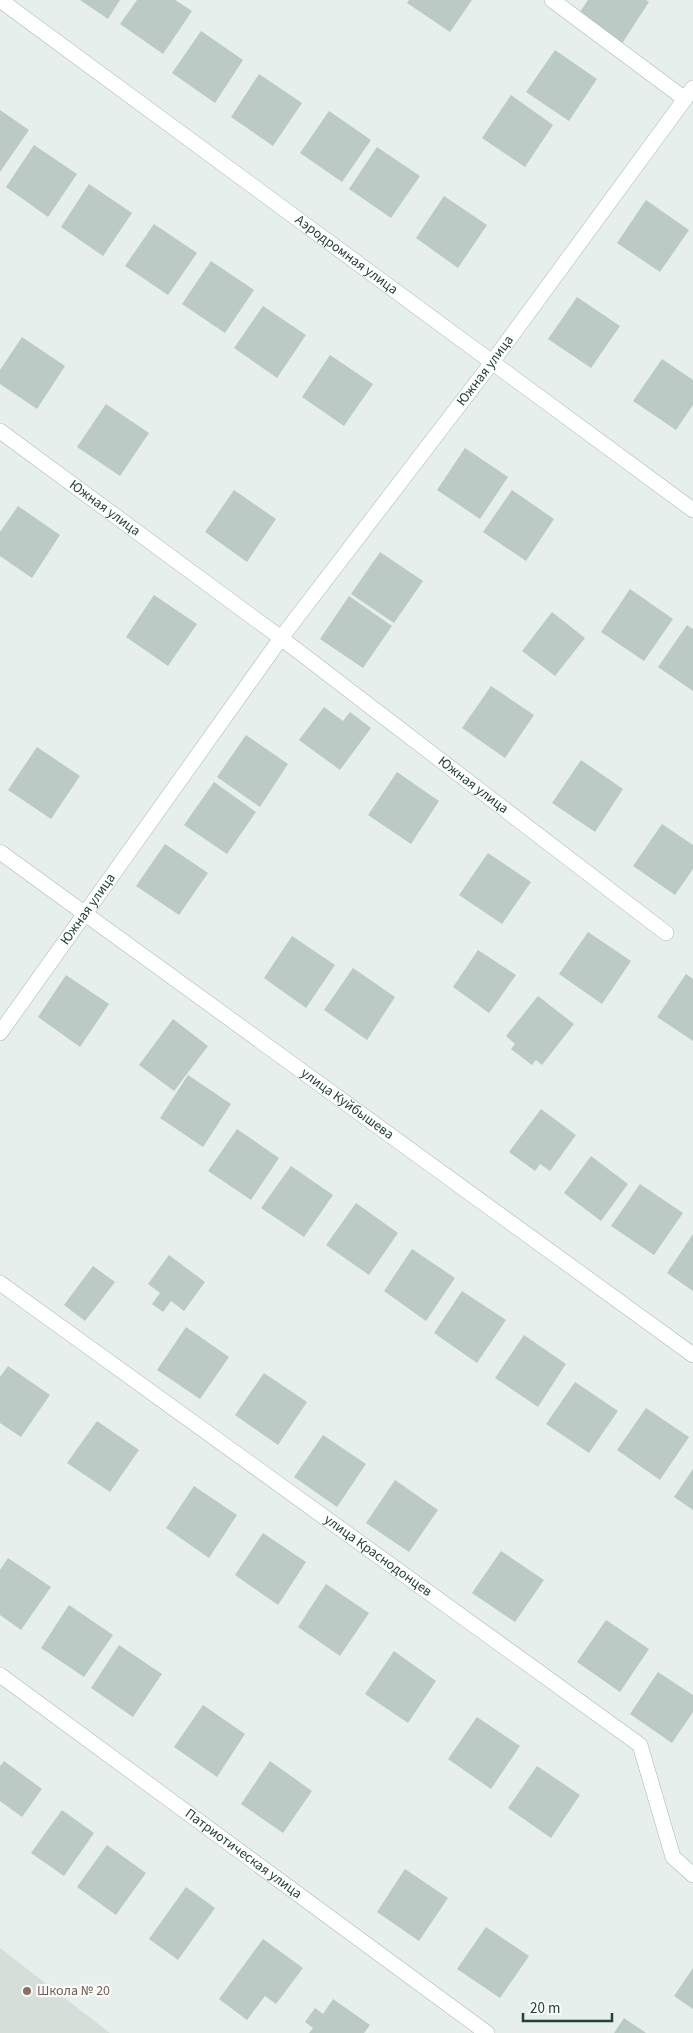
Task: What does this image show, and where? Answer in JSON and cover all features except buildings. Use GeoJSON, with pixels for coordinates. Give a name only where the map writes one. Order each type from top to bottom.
{"type":"FeatureCollection","features":[{"type":"Feature","properties":{"kind":"street","name":"Аэродромная улица"},"geometry":{"type":"LineString","coordinates":[[0,0],[693,510]]}},
{"type":"Feature","properties":{"kind":"street","name":"Южная улица"},"geometry":{"type":"LineString","coordinates":[[0,1033],[86,915],[281,638],[493,361],[689,94],[552,0]]}},
{"type":"Feature","properties":{"kind":"street","name":"Южная улица"},"geometry":{"type":"LineString","coordinates":[[0,431],[281,638],[666,933]]}},
{"type":"Feature","properties":{"kind":"street","name":"улица Куйбышева"},"geometry":{"type":"LineString","coordinates":[[0,852],[693,1355]]}},
{"type":"Feature","properties":{"kind":"street","name":"улица Краснодонцев"},"geometry":{"type":"LineString","coordinates":[[0,1284],[640,1745],[673,1857],[693,1875]]}},
{"type":"Feature","properties":{"kind":"street","name":"Патриотическая улица"},"geometry":{"type":"LineString","coordinates":[[0,1675],[487,2033]]}},
{"type":"Feature","properties":{"kind":"shaded area","name":"Школа № 20"},"geometry":{"type":"Polygon","coordinates":[[[0,1948],[110,2033],[0,2033],[0,1948]]]}},
{"type":"Feature","properties":{"kind":"place","name":"Школа № 20"},"geometry":{"type":"Point","coordinates":[27,1991]}}]}
